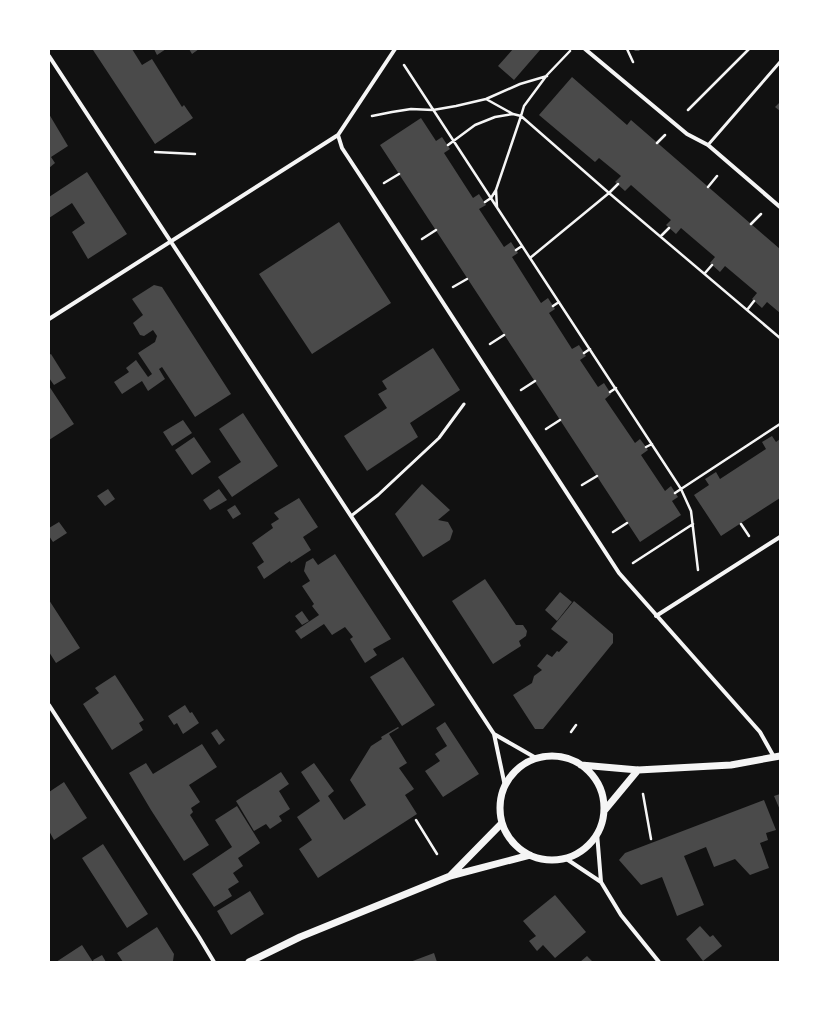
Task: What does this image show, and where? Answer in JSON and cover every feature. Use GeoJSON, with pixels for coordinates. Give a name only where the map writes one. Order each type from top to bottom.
{"type":"FeatureCollection","features":[{"type":"Feature","properties":{"kind":"street"},"geometry":{"type":"LineString","coordinates":[[49,319],[338,135],[394,49]]}},
{"type":"Feature","properties":{"kind":"street"},"geometry":{"type":"LineString","coordinates":[[585,49],[687,134],[708,145],[780,207]]}},
{"type":"Feature","properties":{"kind":"street"},"geometry":{"type":"LineString","coordinates":[[49,56],[494,734],[505,786]]}},
{"type":"Feature","properties":{"kind":"street"},"geometry":{"type":"LineString","coordinates":[[338,135],[342,148],[614,566],[656,616],[760,732],[777,756],[731,765],[638,770],[581,764],[563,757],[549,756],[536,758],[518,769],[505,786],[500,804],[502,823],[507,833],[513,842],[530,855],[548,860],[565,858],[580,852],[593,840],[597,833],[602,823],[604,811],[603,798],[599,785],[588,770],[581,764]]}},
{"type":"Feature","properties":{"kind":"street"},"geometry":{"type":"LineString","coordinates":[[656,616],[780,537]]}},
{"type":"Feature","properties":{"kind":"street"},"geometry":{"type":"LineString","coordinates":[[49,704],[200,937],[214,962]]}},
{"type":"Feature","properties":{"kind":"street"},"geometry":{"type":"LineString","coordinates":[[494,734],[536,758]]}},
{"type":"Feature","properties":{"kind":"street"},"geometry":{"type":"LineString","coordinates":[[604,811],[638,770]]}},
{"type":"Feature","properties":{"kind":"street"},"geometry":{"type":"LineString","coordinates":[[450,876],[502,823]]}},
{"type":"Feature","properties":{"kind":"street"},"geometry":{"type":"LineString","coordinates":[[597,833],[601,882]]}},
{"type":"Feature","properties":{"kind":"street"},"geometry":{"type":"LineString","coordinates":[[249,962],[300,937],[450,876],[530,855]]}},
{"type":"Feature","properties":{"kind":"street"},"geometry":{"type":"LineString","coordinates":[[565,858],[601,882],[621,915],[659,962]]}},
{"type":"Feature","properties":{"kind":"lane"},"geometry":{"type":"LineString","coordinates":[[708,145],[780,62]]}},
{"type":"Feature","properties":{"kind":"lane"},"geometry":{"type":"LineString","coordinates":[[351,516],[378,495],[439,438],[464,404]]}},
{"type":"Feature","properties":{"kind":"path"},"geometry":{"type":"LineString","coordinates":[[626,49],[633,62]]}},
{"type":"Feature","properties":{"kind":"path"},"geometry":{"type":"LineString","coordinates":[[688,110],[749,49]]}},
{"type":"Feature","properties":{"kind":"path"},"geometry":{"type":"LineString","coordinates":[[485,202],[491,198],[496,190],[524,106],[547,75],[570,51]]}},
{"type":"Feature","properties":{"kind":"path"},"geometry":{"type":"LineString","coordinates":[[404,65],[681,489],[691,511],[698,570]]}},
{"type":"Feature","properties":{"kind":"path"},"geometry":{"type":"LineString","coordinates":[[372,116],[411,109],[433,110],[486,99],[520,84],[547,75]]}},
{"type":"Feature","properties":{"kind":"path"},"geometry":{"type":"LineString","coordinates":[[486,99],[513,114],[521,116],[780,338]]}},
{"type":"Feature","properties":{"kind":"path"},"geometry":{"type":"LineString","coordinates":[[448,145],[475,125],[495,117],[513,114]]}},
{"type":"Feature","properties":{"kind":"path"},"geometry":{"type":"LineString","coordinates":[[657,143],[666,133]]}},
{"type":"Feature","properties":{"kind":"path"},"geometry":{"type":"LineString","coordinates":[[154,152],[195,154]]}},
{"type":"Feature","properties":{"kind":"path"},"geometry":{"type":"LineString","coordinates":[[384,182],[399,174]]}},
{"type":"Feature","properties":{"kind":"path"},"geometry":{"type":"LineString","coordinates":[[708,187],[717,176]]}},
{"type":"Feature","properties":{"kind":"path"},"geometry":{"type":"LineString","coordinates":[[530,258],[618,184]]}},
{"type":"Feature","properties":{"kind":"path"},"geometry":{"type":"LineString","coordinates":[[496,190],[497,208]]}},
{"type":"Feature","properties":{"kind":"path"},"geometry":{"type":"LineString","coordinates":[[751,224],[761,214]]}},
{"type":"Feature","properties":{"kind":"path"},"geometry":{"type":"LineString","coordinates":[[661,236],[669,228]]}},
{"type":"Feature","properties":{"kind":"path"},"geometry":{"type":"LineString","coordinates":[[422,239],[436,230]]}},
{"type":"Feature","properties":{"kind":"path"},"geometry":{"type":"LineString","coordinates":[[516,250],[522,246]]}},
{"type":"Feature","properties":{"kind":"path"},"geometry":{"type":"LineString","coordinates":[[705,274],[712,265]]}},
{"type":"Feature","properties":{"kind":"path"},"geometry":{"type":"LineString","coordinates":[[453,287],[467,279]]}},
{"type":"Feature","properties":{"kind":"path"},"geometry":{"type":"LineString","coordinates":[[747,310],[754,301]]}},
{"type":"Feature","properties":{"kind":"path"},"geometry":{"type":"LineString","coordinates":[[553,306],[559,302]]}},
{"type":"Feature","properties":{"kind":"path"},"geometry":{"type":"LineString","coordinates":[[490,344],[504,335]]}},
{"type":"Feature","properties":{"kind":"path"},"geometry":{"type":"LineString","coordinates":[[584,353],[590,349]]}},
{"type":"Feature","properties":{"kind":"path"},"geometry":{"type":"LineString","coordinates":[[521,390],[534,381]]}},
{"type":"Feature","properties":{"kind":"path"},"geometry":{"type":"LineString","coordinates":[[610,392],[616,388]]}},
{"type":"Feature","properties":{"kind":"path"},"geometry":{"type":"LineString","coordinates":[[546,429],[560,420]]}},
{"type":"Feature","properties":{"kind":"path"},"geometry":{"type":"LineString","coordinates":[[676,493],[780,424]]}},
{"type":"Feature","properties":{"kind":"path"},"geometry":{"type":"LineString","coordinates":[[764,435],[766,439]]}},
{"type":"Feature","properties":{"kind":"path"},"geometry":{"type":"LineString","coordinates":[[646,447],[652,444]]}},
{"type":"Feature","properties":{"kind":"path"},"geometry":{"type":"LineString","coordinates":[[708,472],[710,476]]}},
{"type":"Feature","properties":{"kind":"path"},"geometry":{"type":"LineString","coordinates":[[582,485],[597,476]]}},
{"type":"Feature","properties":{"kind":"path"},"geometry":{"type":"LineString","coordinates":[[613,532],[627,523]]}},
{"type":"Feature","properties":{"kind":"path"},"geometry":{"type":"LineString","coordinates":[[633,563],[693,524]]}},
{"type":"Feature","properties":{"kind":"path"},"geometry":{"type":"LineString","coordinates":[[741,524],[749,536]]}},
{"type":"Feature","properties":{"kind":"path"},"geometry":{"type":"LineString","coordinates":[[571,732],[576,725]]}},
{"type":"Feature","properties":{"kind":"path"},"geometry":{"type":"LineString","coordinates":[[643,794],[651,839]]}},
{"type":"Feature","properties":{"kind":"path"},"geometry":{"type":"LineString","coordinates":[[416,820],[438,854]]}},
{"type":"Feature","properties":{"kind":"building"},"geometry":{"type":"Polygon","coordinates":[[[132,49],[142,65],[152,59],[182,107],[184,105],[193,118],[155,144],[93,50],[132,49]]]}},
{"type":"Feature","properties":{"kind":"building"},"geometry":{"type":"Polygon","coordinates":[[[154,49],[166,49],[157,55],[154,49]]]}},
{"type":"Feature","properties":{"kind":"building"},"geometry":{"type":"Polygon","coordinates":[[[189,49],[199,49],[192,54],[189,49]]]}},
{"type":"Feature","properties":{"kind":"building"},"geometry":{"type":"Polygon","coordinates":[[[513,49],[540,50],[514,80],[498,66],[513,49]]]}},
{"type":"Feature","properties":{"kind":"building"},"geometry":{"type":"Polygon","coordinates":[[[572,77],[627,125],[631,120],[780,249],[780,313],[767,302],[762,308],[752,299],[757,293],[725,266],[720,272],[710,263],[715,257],[681,228],[676,234],[666,225],[671,220],[631,185],[625,191],[615,182],[621,176],[599,158],[595,162],[539,115],[572,77]]]}},
{"type":"Feature","properties":{"kind":"building"},"geometry":{"type":"Polygon","coordinates":[[[780,102],[780,111],[775,107],[780,102]]]}},
{"type":"Feature","properties":{"kind":"building"},"geometry":{"type":"Polygon","coordinates":[[[49,114],[68,146],[51,157],[55,163],[49,168],[49,114]]]}},
{"type":"Feature","properties":{"kind":"building"},"geometry":{"type":"Polygon","coordinates":[[[421,118],[436,141],[442,137],[450,149],[444,153],[473,198],[479,194],[486,205],[479,209],[504,247],[511,242],[518,253],[512,257],[541,303],[548,298],[555,309],[549,313],[572,349],[579,345],[586,356],[580,360],[598,387],[604,383],[611,394],[605,399],[635,443],[640,439],[648,450],[641,455],[665,491],[671,486],[678,497],[672,501],[681,515],[640,542],[380,145],[421,118]]]}},
{"type":"Feature","properties":{"kind":"building"},"geometry":{"type":"Polygon","coordinates":[[[87,172],[127,234],[88,259],[72,232],[85,223],[72,203],[49,218],[49,197],[87,172]]]}},
{"type":"Feature","properties":{"kind":"building"},"geometry":{"type":"Polygon","coordinates":[[[339,222],[391,303],[312,354],[259,274],[339,222]]]}},
{"type":"Feature","properties":{"kind":"building"},"geometry":{"type":"Polygon","coordinates":[[[154,285],[162,287],[231,394],[195,417],[162,367],[159,369],[165,379],[148,391],[142,381],[122,394],[114,382],[129,372],[126,368],[136,360],[148,377],[152,374],[138,353],[155,342],[157,336],[153,330],[144,336],[140,335],[133,323],[143,315],[132,299],[154,285]]]}},
{"type":"Feature","properties":{"kind":"building"},"geometry":{"type":"Polygon","coordinates":[[[433,348],[460,390],[410,423],[418,437],[367,471],[344,436],[387,408],[378,394],[387,389],[382,381],[433,348]]]}},
{"type":"Feature","properties":{"kind":"building"},"geometry":{"type":"Polygon","coordinates":[[[51,354],[66,378],[54,385],[49,378],[49,355],[51,354]]]}},
{"type":"Feature","properties":{"kind":"building"},"geometry":{"type":"Polygon","coordinates":[[[49,386],[74,424],[49,440],[49,386]]]}},
{"type":"Feature","properties":{"kind":"building"},"geometry":{"type":"Polygon","coordinates":[[[243,413],[278,466],[232,497],[218,477],[241,462],[219,429],[243,413]]]}},
{"type":"Feature","properties":{"kind":"building"},"geometry":{"type":"Polygon","coordinates":[[[183,420],[192,433],[172,446],[163,432],[183,420]]]}},
{"type":"Feature","properties":{"kind":"building"},"geometry":{"type":"Polygon","coordinates":[[[772,436],[776,442],[780,439],[780,498],[721,536],[694,495],[709,485],[705,479],[716,472],[720,479],[766,449],[762,442],[772,436]]]}},
{"type":"Feature","properties":{"kind":"building"},"geometry":{"type":"Polygon","coordinates":[[[194,437],[211,462],[192,475],[175,450],[194,437]]]}},
{"type":"Feature","properties":{"kind":"building"},"geometry":{"type":"Polygon","coordinates":[[[422,484],[450,510],[438,520],[448,522],[453,531],[450,540],[423,557],[395,514],[422,484]]]}},
{"type":"Feature","properties":{"kind":"building"},"geometry":{"type":"Polygon","coordinates":[[[108,489],[115,499],[105,506],[97,496],[108,489]]]}},
{"type":"Feature","properties":{"kind":"building"},"geometry":{"type":"Polygon","coordinates":[[[219,489],[227,500],[210,510],[203,500],[219,489]]]}},
{"type":"Feature","properties":{"kind":"building"},"geometry":{"type":"Polygon","coordinates":[[[299,498],[318,527],[303,537],[311,550],[291,563],[290,561],[264,579],[257,567],[264,562],[252,543],[273,528],[271,524],[279,519],[274,513],[299,498]]]}},
{"type":"Feature","properties":{"kind":"building"},"geometry":{"type":"Polygon","coordinates":[[[235,505],[241,514],[233,519],[227,510],[235,505]]]}},
{"type":"Feature","properties":{"kind":"building"},"geometry":{"type":"Polygon","coordinates":[[[59,522],[67,533],[53,542],[49,536],[49,528],[59,522]]]}},
{"type":"Feature","properties":{"kind":"building"},"geometry":{"type":"Polygon","coordinates":[[[335,554],[391,639],[373,649],[377,655],[365,663],[350,639],[353,637],[345,627],[332,635],[324,624],[301,639],[295,631],[319,615],[312,606],[314,604],[302,586],[310,581],[304,571],[306,562],[313,558],[318,565],[335,554]]]}},
{"type":"Feature","properties":{"kind":"building"},"geometry":{"type":"Polygon","coordinates":[[[485,579],[516,625],[523,625],[527,631],[526,636],[519,641],[521,646],[493,664],[452,601],[485,579]]]}},
{"type":"Feature","properties":{"kind":"building"},"geometry":{"type":"Polygon","coordinates":[[[560,592],[572,602],[557,621],[545,610],[560,592]]]}},
{"type":"Feature","properties":{"kind":"building"},"geometry":{"type":"Polygon","coordinates":[[[49,600],[80,648],[56,663],[49,652],[49,600]]]}},
{"type":"Feature","properties":{"kind":"building"},"geometry":{"type":"Polygon","coordinates":[[[574,601],[613,634],[613,643],[543,729],[535,729],[513,695],[532,683],[534,676],[542,670],[537,666],[547,654],[552,657],[568,642],[551,629],[574,601]]]}},
{"type":"Feature","properties":{"kind":"building"},"geometry":{"type":"Polygon","coordinates":[[[302,611],[309,621],[302,625],[295,616],[302,611]]]}},
{"type":"Feature","properties":{"kind":"building"},"geometry":{"type":"Polygon","coordinates":[[[403,657],[435,705],[402,726],[370,677],[403,657]]]}},
{"type":"Feature","properties":{"kind":"building"},"geometry":{"type":"Polygon","coordinates":[[[115,675],[144,720],[139,723],[143,730],[112,750],[83,704],[99,693],[95,688],[115,675]]]}},
{"type":"Feature","properties":{"kind":"building"},"geometry":{"type":"Polygon","coordinates":[[[185,705],[190,713],[192,712],[199,723],[183,734],[177,723],[174,725],[168,716],[185,705]]]}},
{"type":"Feature","properties":{"kind":"building"},"geometry":{"type":"Polygon","coordinates":[[[445,722],[479,774],[443,797],[425,771],[440,761],[435,754],[447,746],[436,728],[445,722]]]}},
{"type":"Feature","properties":{"kind":"building"},"geometry":{"type":"Polygon","coordinates":[[[398,727],[399,728],[389,734],[407,763],[399,768],[414,789],[405,795],[417,814],[318,878],[299,849],[312,840],[297,817],[320,801],[301,772],[314,763],[334,791],[328,796],[344,820],[366,805],[350,780],[371,746],[382,739],[381,737],[398,727]]]}},
{"type":"Feature","properties":{"kind":"building"},"geometry":{"type":"Polygon","coordinates":[[[217,729],[225,740],[219,745],[211,733],[217,729]]]}},
{"type":"Feature","properties":{"kind":"building"},"geometry":{"type":"Polygon","coordinates":[[[202,744],[217,767],[189,785],[200,802],[191,808],[193,812],[190,815],[209,845],[184,861],[129,773],[146,763],[153,774],[202,744]]]}},
{"type":"Feature","properties":{"kind":"building"},"geometry":{"type":"Polygon","coordinates":[[[281,772],[289,784],[279,791],[290,809],[279,816],[282,821],[270,829],[266,824],[254,831],[236,801],[281,772]]]}},
{"type":"Feature","properties":{"kind":"building"},"geometry":{"type":"Polygon","coordinates":[[[64,782],[87,818],[54,840],[49,831],[49,792],[64,782]]]}},
{"type":"Feature","properties":{"kind":"building"},"geometry":{"type":"Polygon","coordinates":[[[780,794],[780,810],[774,796],[780,794]]]}},
{"type":"Feature","properties":{"kind":"building"},"geometry":{"type":"Polygon","coordinates":[[[764,800],[776,830],[766,833],[768,840],[760,843],[769,868],[750,875],[735,859],[714,867],[706,847],[684,856],[704,905],[677,916],[662,877],[641,885],[619,860],[625,853],[764,800]]]}},
{"type":"Feature","properties":{"kind":"building"},"geometry":{"type":"Polygon","coordinates":[[[237,806],[260,843],[238,858],[243,866],[233,873],[239,882],[228,889],[232,896],[214,907],[192,874],[232,847],[215,820],[237,806]]]}},
{"type":"Feature","properties":{"kind":"building"},"geometry":{"type":"Polygon","coordinates":[[[103,844],[148,914],[127,928],[82,858],[103,844]]]}},
{"type":"Feature","properties":{"kind":"building"},"geometry":{"type":"Polygon","coordinates":[[[250,891],[264,914],[231,935],[217,911],[250,891]]]}},
{"type":"Feature","properties":{"kind":"building"},"geometry":{"type":"Polygon","coordinates":[[[555,895],[586,932],[555,958],[543,945],[537,951],[529,941],[536,936],[523,921],[555,895]]]}},
{"type":"Feature","properties":{"kind":"building"},"geometry":{"type":"Polygon","coordinates":[[[700,926],[710,937],[713,935],[722,946],[703,961],[686,939],[700,926]]]}},
{"type":"Feature","properties":{"kind":"building"},"geometry":{"type":"Polygon","coordinates":[[[157,927],[174,954],[173,961],[123,962],[117,953],[157,927]]]}},
{"type":"Feature","properties":{"kind":"building"},"geometry":{"type":"Polygon","coordinates":[[[82,945],[93,962],[56,962],[82,945]]]}},
{"type":"Feature","properties":{"kind":"building"},"geometry":{"type":"Polygon","coordinates":[[[434,953],[437,962],[410,962],[434,953]]]}},
{"type":"Feature","properties":{"kind":"building"},"geometry":{"type":"Polygon","coordinates":[[[102,955],[106,962],[94,962],[93,960],[102,955]]]}},
{"type":"Feature","properties":{"kind":"building"},"geometry":{"type":"Polygon","coordinates":[[[587,956],[593,962],[580,962],[587,956]]]}}]}
